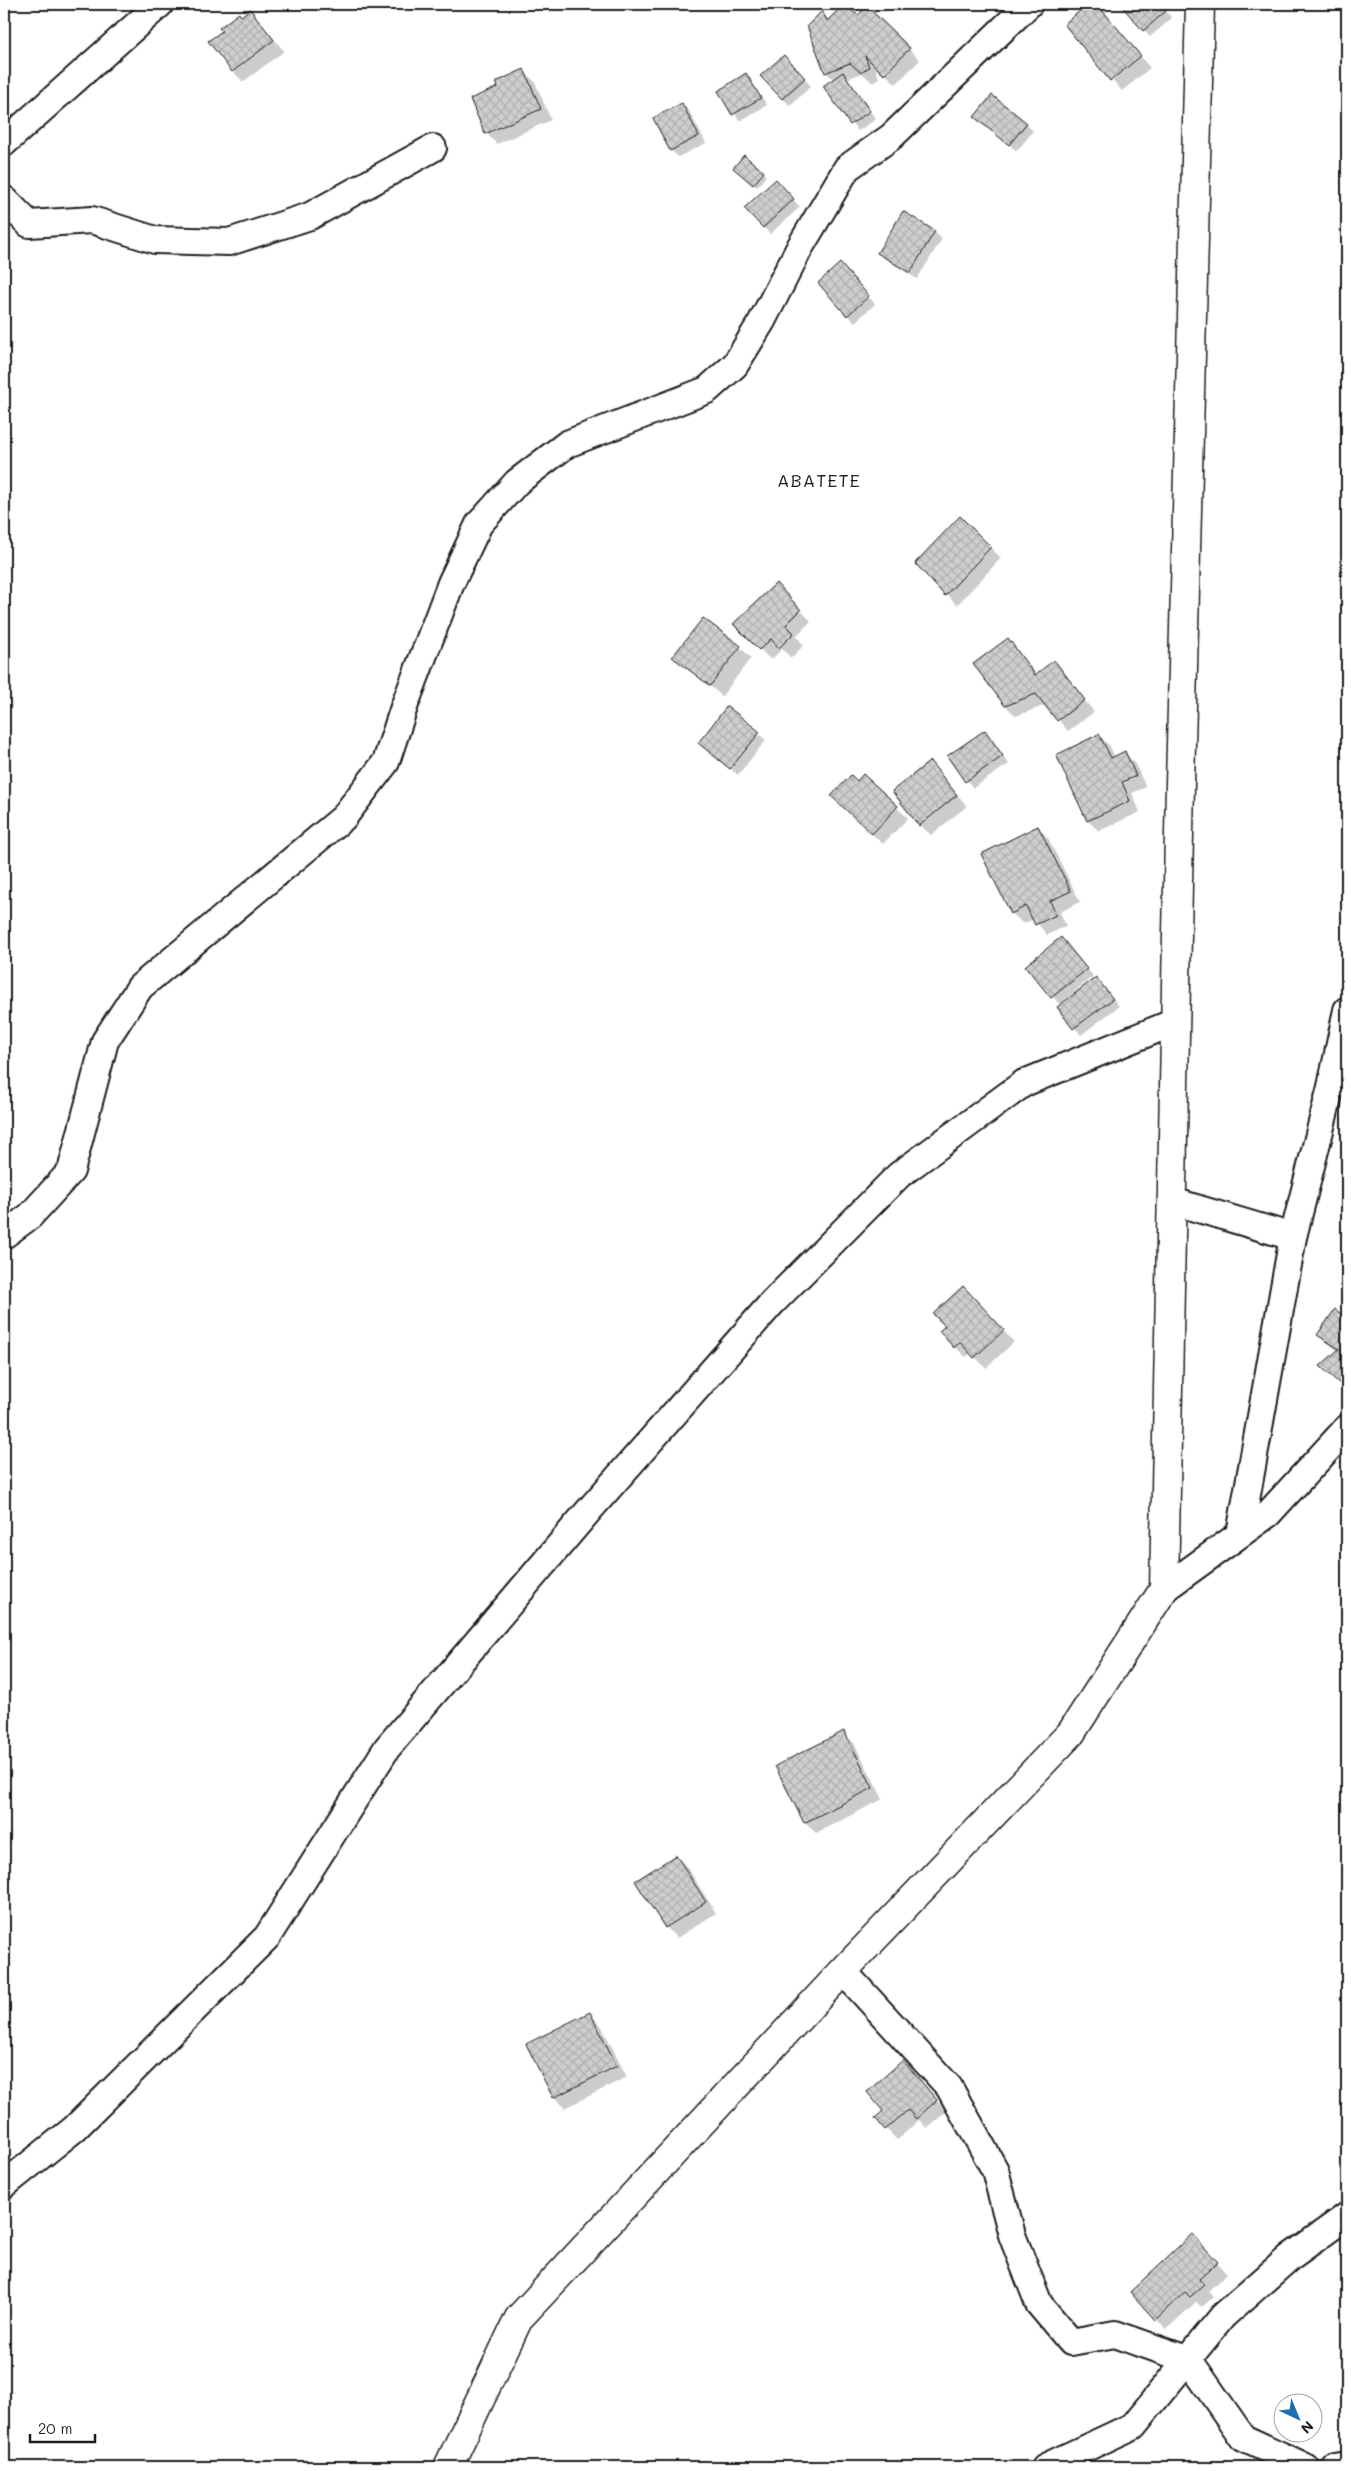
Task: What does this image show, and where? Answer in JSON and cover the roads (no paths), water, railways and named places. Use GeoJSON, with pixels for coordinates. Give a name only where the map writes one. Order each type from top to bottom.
{"type":"FeatureCollection","features":[{"type":"Feature","properties":{"kind":"main road"},"geometry":{"type":"LineString","coordinates":[[448,2467],[519,2318],[843,1971],[1070,1734],[1164,1589],[1175,1022],[1200,4]]}},
{"type":"Feature","properties":{"kind":"street"},"geometry":{"type":"LineString","coordinates":[[4,143],[160,4]]}},
{"type":"Feature","properties":{"kind":"street"},"geometry":{"type":"LineString","coordinates":[[4,1235],[30,1216],[71,1171],[105,1041],[140,987],[344,818],[386,762],[404,707],[451,582],[479,524],[517,482],[567,444],[707,390],[735,365],[762,321],[800,247],[847,168],[891,137],[1029,4]]}},
{"type":"Feature","properties":{"kind":"street"},"geometry":{"type":"LineString","coordinates":[[4,199],[29,224],[92,220],[155,240],[228,242],[310,216],[433,148]]}},
{"type":"Feature","properties":{"kind":"street"},"geometry":{"type":"LineString","coordinates":[[1240,1534],[1293,1237],[1331,1087],[1347,1010]]}},
{"type":"Feature","properties":{"kind":"street"},"geometry":{"type":"LineString","coordinates":[[4,2185],[74,2129],[267,1937],[386,1748],[591,1508],[772,1303],[899,1175],[1024,1083],[1175,1022]]}},
{"type":"Feature","properties":{"kind":"street"},"geometry":{"type":"LineString","coordinates":[[1172,1201],[1293,1237]]}},
{"type":"Feature","properties":{"kind":"street"},"geometry":{"type":"LineString","coordinates":[[1164,1589],[1268,1514],[1347,1428]]}},
{"type":"Feature","properties":{"kind":"street"},"geometry":{"type":"LineString","coordinates":[[843,1971],[949,2087],[995,2170],[1012,2235],[1039,2304],[1071,2342],[1115,2334],[1189,2360],[1243,2438],[1306,2467]]}},
{"type":"Feature","properties":{"kind":"street"},"geometry":{"type":"LineString","coordinates":[[1045,2467],[1133,2426],[1189,2360],[1223,2316],[1290,2257],[1347,2216]]}},
{"type":"Feature","properties":{"kind":"street"},"geometry":{"type":"LineString","coordinates":[[1335,2467],[1347,2465]]}},
{"type":"Feature","properties":{"kind":"district","name":"ABATETE"},"geometry":{"type":"Point","coordinates":[819,480]}}]}
